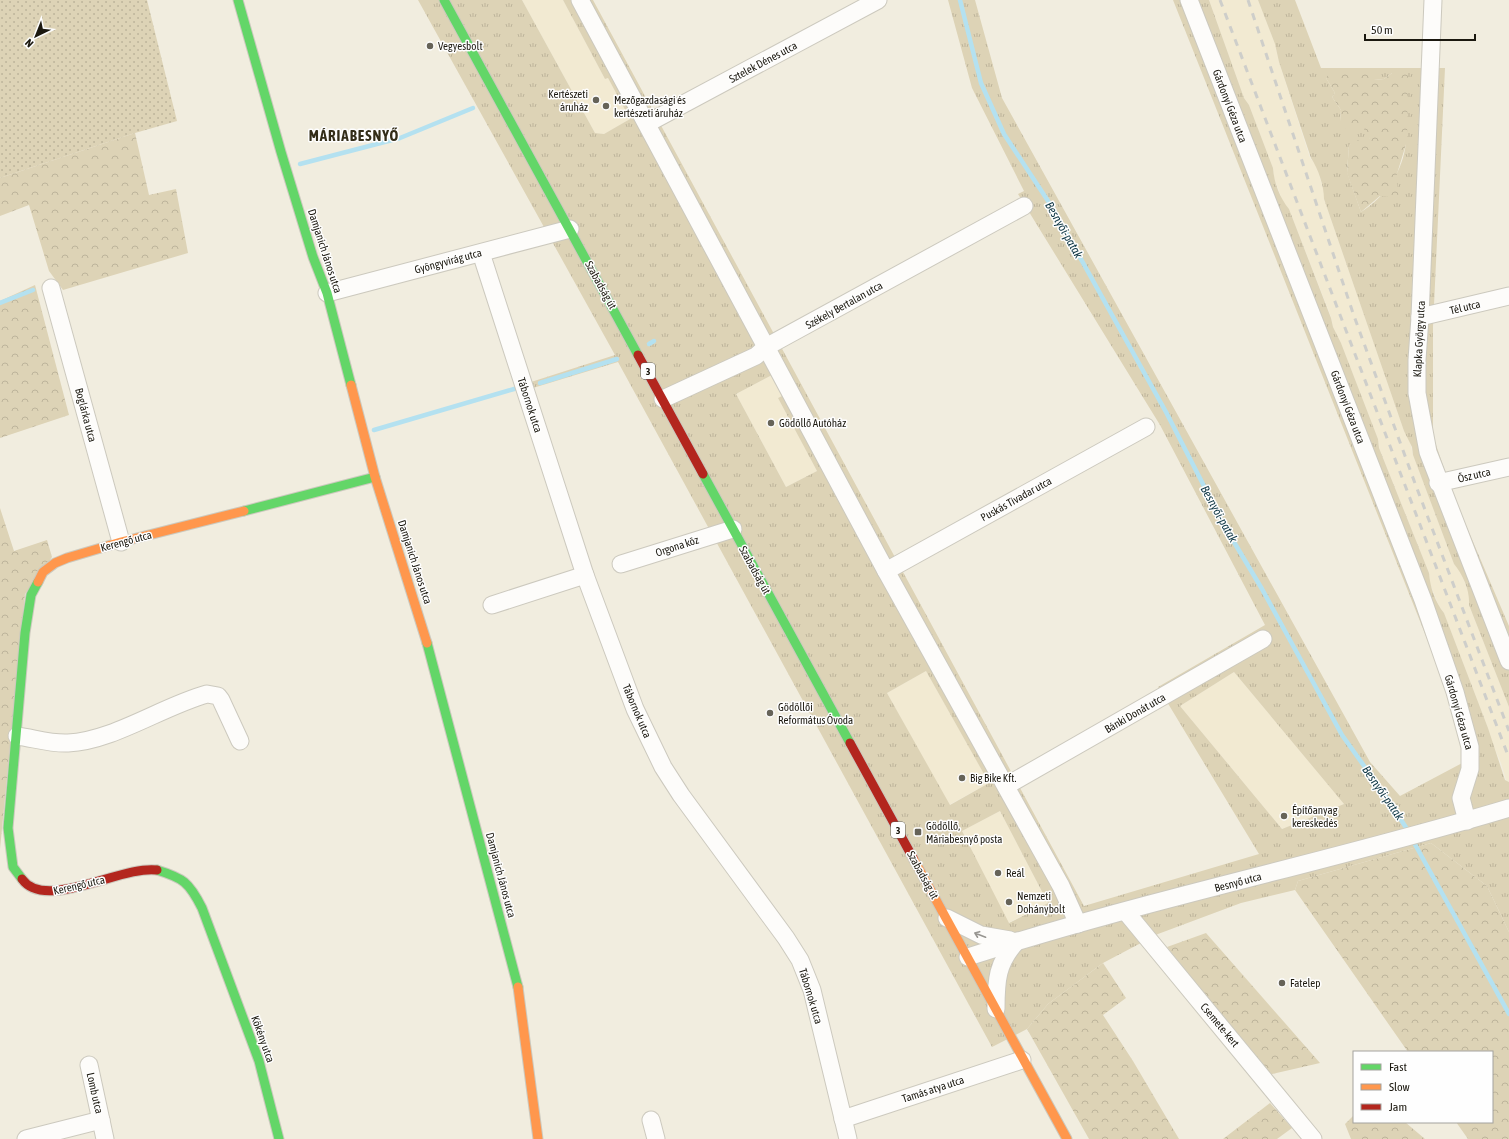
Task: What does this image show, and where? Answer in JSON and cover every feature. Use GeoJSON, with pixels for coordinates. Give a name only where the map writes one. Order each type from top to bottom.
{"type":"FeatureCollection","features":[{"type":"Feature","properties":{"kind":"street","name":"Damjanich János utca"},"geometry":{"type":"LineString","coordinates":[[238,0],[281,152],[313,257],[327,293],[375,476],[423,627],[519,990],[538,1139]]}},
{"type":"Feature","properties":{"kind":"street"},"geometry":{"type":"LineString","coordinates":[[580,0],[648,123],[886,571],[1060,886],[1078,924]]}},
{"type":"Feature","properties":{"kind":"street","name":"Sztelek Dénes utca"},"geometry":{"type":"LineString","coordinates":[[648,123],[878,0]]}},
{"type":"Feature","properties":{"kind":"street","name":"Gárdonyi Géza utca"},"geometry":{"type":"LineString","coordinates":[[1189,0],[1423,600],[1455,692],[1470,753],[1470,769],[1461,798],[1468,820]]}},
{"type":"Feature","properties":{"kind":"street","name":"Klapka György utca"},"geometry":{"type":"LineString","coordinates":[[1433,0],[1417,360],[1417,393],[1428,452],[1438,483],[1509,661]]}},
{"type":"Feature","properties":{"kind":"street","name":"Szabadság út"},"geometry":{"type":"LineString","coordinates":[[445,1],[947,918],[1022,1060],[1067,1139]]}},
{"type":"Feature","properties":{"kind":"street","name":"Székely Bertalan utca"},"geometry":{"type":"LineString","coordinates":[[663,399],[756,356],[766,347],[1024,206]]}},
{"type":"Feature","properties":{"kind":"street","name":"Gyöngyvirág utca"},"geometry":{"type":"LineString","coordinates":[[327,293],[570,229]]}},
{"type":"Feature","properties":{"kind":"street","name":"Tábornok utca"},"geometry":{"type":"LineString","coordinates":[[481,253],[585,575],[635,709],[663,767],[680,795],[786,938],[800,960],[812,990],[848,1139]]}},
{"type":"Feature","properties":{"kind":"street","name":"Boglárka utca"},"geometry":{"type":"LineString","coordinates":[[51,288],[121,542]]}},
{"type":"Feature","properties":{"kind":"street","name":"Tél utca"},"geometry":{"type":"LineString","coordinates":[[1420,317],[1509,296]]}},
{"type":"Feature","properties":{"kind":"street","name":"Puskás Tivadar utca"},"geometry":{"type":"LineString","coordinates":[[886,571],[1146,427]]}},
{"type":"Feature","properties":{"kind":"street","name":"Ősz utca"},"geometry":{"type":"LineString","coordinates":[[1438,483],[1509,467]]}},
{"type":"Feature","properties":{"kind":"street","name":"Kerengő utca"},"geometry":{"type":"LineString","coordinates":[[217,949],[198,900],[183,881],[171,873],[158,870],[136,871],[51,892],[34,890],[22,883],[12,863],[8,838],[25,633],[32,595],[43,572],[55,563],[121,542],[375,476]]}},
{"type":"Feature","properties":{"kind":"street","name":"Orgona köz"},"geometry":{"type":"LineString","coordinates":[[621,564],[733,529]]}},
{"type":"Feature","properties":{"kind":"street"},"geometry":{"type":"LineString","coordinates":[[492,605],[585,575]]}},
{"type":"Feature","properties":{"kind":"street","name":"Bánki Donát utca"},"geometry":{"type":"LineString","coordinates":[[1006,786],[1263,640]]}},
{"type":"Feature","properties":{"kind":"street"},"geometry":{"type":"LineString","coordinates":[[17,736],[60,743],[80,741],[107,734],[207,694],[218,696],[221,700],[240,741]]}},
{"type":"Feature","properties":{"kind":"street","name":"Besnyő utca"},"geometry":{"type":"LineString","coordinates":[[968,957],[1016,941],[1509,808]]}},
{"type":"Feature","properties":{"kind":"street","name":"Csemete-kert"},"geometry":{"type":"LineString","coordinates":[[1126,912],[1314,1139]]}},
{"type":"Feature","properties":{"kind":"street"},"geometry":{"type":"LineString","coordinates":[[947,918],[981,936],[1016,941],[1002,960],[996,986],[996,1009]]}},
{"type":"Feature","properties":{"kind":"street","name":"Kökény utca"},"geometry":{"type":"LineString","coordinates":[[217,949],[264,1076],[279,1139]]}},
{"type":"Feature","properties":{"kind":"street","name":"Tamás atya utca"},"geometry":{"type":"LineString","coordinates":[[843,1119],[1022,1060]]}},
{"type":"Feature","properties":{"kind":"street","name":"Lomb utca"},"geometry":{"type":"LineString","coordinates":[[88,1065],[105,1139]]}},
{"type":"Feature","properties":{"kind":"street","name":"Lomb utca"},"geometry":{"type":"LineString","coordinates":[[26,1139],[101,1120]]}},
{"type":"Feature","properties":{"kind":"street"},"geometry":{"type":"LineString","coordinates":[[651,1120],[656,1139]]}},
{"type":"Feature","properties":{"kind":"shaded area"},"geometry":{"type":"Polygon","coordinates":[[[522,0],[563,0],[605,79],[608,78],[630,119],[604,134],[595,133],[522,0]]]}},
{"type":"Feature","properties":{"kind":"shaded area"},"geometry":{"type":"Polygon","coordinates":[[[1209,0],[1258,0],[1275,44],[1279,62],[1310,158],[1316,165],[1324,191],[1324,199],[1404,431],[1409,438],[1413,455],[1454,564],[1460,571],[1470,595],[1469,605],[1509,707],[1509,782],[1506,780],[1501,763],[1444,613],[1439,606],[1429,581],[1429,573],[1379,448],[1378,439],[1341,343],[1333,327],[1331,317],[1289,209],[1283,202],[1274,178],[1273,168],[1249,105],[1244,98],[1209,0]]]}},
{"type":"Feature","properties":{"kind":"shaded area","name":"Gödöllő Autóház"},"geometry":{"type":"Polygon","coordinates":[[[772,375],[782,396],[778,398],[817,471],[786,487],[736,394],[772,375]]]}},
{"type":"Feature","properties":{"kind":"shaded area"},"geometry":{"type":"Polygon","coordinates":[[[926,671],[989,783],[949,805],[887,693],[926,671]]]}},
{"type":"Feature","properties":{"kind":"shaded area"},"geometry":{"type":"Polygon","coordinates":[[[1234,672],[1344,804],[1282,829],[1180,706],[1234,672]]]}},
{"type":"Feature","properties":{"kind":"shaded area","name":"Reál"},"geometry":{"type":"Polygon","coordinates":[[[1000,811],[1048,903],[1008,923],[962,831],[1000,811]]]}},
{"type":"Feature","properties":{"kind":"green space"},"geometry":{"type":"Polygon","coordinates":[[[0,0],[147,0],[177,121],[135,133],[0,178],[0,0]]]}},
{"type":"Feature","properties":{"kind":"green space"},"geometry":{"type":"Polygon","coordinates":[[[418,0],[522,0],[595,133],[604,134],[630,119],[608,78],[605,79],[563,0],[593,0],[1084,906],[1259,854],[1158,687],[1265,625],[1160,425],[1018,194],[1024,191],[972,88],[948,0],[975,0],[1002,98],[1370,762],[1400,796],[1466,761],[1439,669],[1173,0],[1209,0],[1244,98],[1249,105],[1273,168],[1278,190],[1289,209],[1331,318],[1333,327],[1341,343],[1378,439],[1379,448],[1429,573],[1430,584],[1438,604],[1444,613],[1488,728],[1505,780],[1509,782],[1509,932],[1487,886],[1431,843],[1298,881],[1295,890],[1241,903],[1158,934],[1103,963],[1048,1004],[1027,1029],[992,1047],[618,362],[533,388],[531,382],[615,355],[418,0]],[[772,375],[736,394],[786,487],[817,471],[778,398],[782,396],[772,375]],[[926,671],[887,693],[950,805],[989,783],[926,671]],[[1234,672],[1180,706],[1282,829],[1344,804],[1234,672]],[[1000,811],[962,831],[1009,923],[1048,903],[1000,811]]]}},
{"type":"Feature","properties":{"kind":"green space"},"geometry":{"type":"Polygon","coordinates":[[[1258,0],[1295,0],[1321,68],[1445,68],[1433,327],[1433,436],[1453,495],[1509,626],[1509,707],[1469,605],[1465,583],[1454,564],[1413,455],[1412,447],[1404,431],[1324,199],[1320,177],[1311,158],[1279,62],[1275,44],[1258,0]],[[1392,73],[1384,79],[1374,80],[1326,78],[1335,93],[1332,97],[1341,110],[1340,121],[1366,121],[1370,139],[1349,145],[1347,172],[1361,212],[1378,199],[1392,182],[1404,153],[1406,142],[1405,129],[1392,73]]]}},
{"type":"Feature","properties":{"kind":"green space"},"geometry":{"type":"Polygon","coordinates":[[[1332,70],[1367,71],[1374,80],[1384,79],[1392,73],[1408,74],[1407,141],[1396,177],[1399,198],[1380,196],[1361,212],[1347,173],[1349,145],[1362,138],[1370,139],[1364,130],[1366,122],[1356,130],[1345,128],[1340,121],[1341,110],[1332,97],[1335,93],[1326,78],[1332,70]]]}},
{"type":"Feature","properties":{"kind":"green space"},"geometry":{"type":"Polygon","coordinates":[[[135,133],[149,195],[176,189],[188,253],[63,290],[49,271],[29,205],[0,216],[0,178],[135,133]]]}},
{"type":"Feature","properties":{"kind":"green space"},"geometry":{"type":"Polygon","coordinates":[[[35,285],[69,415],[0,438],[0,301],[35,285]]]}},
{"type":"Feature","properties":{"kind":"green space"},"geometry":{"type":"Polygon","coordinates":[[[0,508],[14,551],[47,540],[52,557],[25,594],[0,849],[0,508]]]}},
{"type":"Feature","properties":{"kind":"green space"},"geometry":{"type":"Polygon","coordinates":[[[1431,843],[1487,886],[1509,932],[1509,1139],[1468,1139],[1457,1123],[1493,1123],[1493,1051],[1407,1051],[1295,890],[1298,881],[1431,843]]]}},
{"type":"Feature","properties":{"kind":"green space"},"geometry":{"type":"Polygon","coordinates":[[[1206,933],[1320,1063],[1268,1075],[1167,947],[1206,933]]]}},
{"type":"Feature","properties":{"kind":"green space"},"geometry":{"type":"Polygon","coordinates":[[[1103,963],[1126,998],[1103,1015],[1133,1061],[1179,1139],[1089,1139],[1027,1029],[1048,1004],[1103,963]]]}},
{"type":"Feature","properties":{"kind":"green space"},"geometry":{"type":"Polygon","coordinates":[[[1270,1103],[1292,1128],[1277,1139],[1223,1139],[1270,1103]]]}},
{"type":"Feature","properties":{"kind":"green space"},"geometry":{"type":"Polygon","coordinates":[[[1353,1116],[1353,1123],[1406,1123],[1425,1139],[1351,1139],[1345,1124],[1353,1116]]]}},
{"type":"Feature","properties":{"kind":"waterway","name":"Besnyői-patak"},"geometry":{"type":"LineString","coordinates":[[960,0],[981,83],[1004,134],[1052,207],[1166,412],[1225,527],[1262,589],[1342,735],[1409,832]]}},
{"type":"Feature","properties":{"kind":"waterway"},"geometry":{"type":"LineString","coordinates":[[300,164],[400,138],[473,108]]}},
{"type":"Feature","properties":{"kind":"waterway"},"geometry":{"type":"LineString","coordinates":[[0,303],[33,290]]}},
{"type":"Feature","properties":{"kind":"waterway"},"geometry":{"type":"LineString","coordinates":[[649,344],[654,341]]}},
{"type":"Feature","properties":{"kind":"waterway"},"geometry":{"type":"LineString","coordinates":[[540,383],[617,359]]}},
{"type":"Feature","properties":{"kind":"waterway"},"geometry":{"type":"LineString","coordinates":[[374,430],[514,389]]}},
{"type":"Feature","properties":{"kind":"waterway","name":"Besnyői-patak"},"geometry":{"type":"LineString","coordinates":[[1412,839],[1509,1014]]}},
{"type":"Feature","properties":{"kind":"railway"},"geometry":{"type":"LineString","coordinates":[[1220,0],[1509,758]]}},
{"type":"Feature","properties":{"kind":"railway"},"geometry":{"type":"LineString","coordinates":[[1248,0],[1354,316],[1416,486],[1509,731]]}},
{"type":"Feature","properties":{"kind":"traffic: fast"},"geometry":{"type":"LineString","coordinates":[[238,0],[281,152],[313,257],[327,293],[351,385]]}},
{"type":"Feature","properties":{"kind":"traffic: fast"},"geometry":{"type":"LineString","coordinates":[[444,0],[638,355]]}},
{"type":"Feature","properties":{"kind":"traffic: fast"},"geometry":{"type":"LineString","coordinates":[[703,474],[850,743]]}},
{"type":"Feature","properties":{"kind":"traffic: fast"},"geometry":{"type":"LineString","coordinates":[[244,511],[375,477]]}},
{"type":"Feature","properties":{"kind":"traffic: fast"},"geometry":{"type":"LineString","coordinates":[[22,879],[13,867],[8,828],[25,633],[31,595],[38,582]]}},
{"type":"Feature","properties":{"kind":"traffic: fast"},"geometry":{"type":"LineString","coordinates":[[427,643],[518,987]]}},
{"type":"Feature","properties":{"kind":"traffic: fast"},"geometry":{"type":"LineString","coordinates":[[157,870],[184,882],[193,892],[202,908],[259,1061],[279,1139]]}},
{"type":"Feature","properties":{"kind":"traffic: slow"},"geometry":{"type":"LineString","coordinates":[[351,385],[375,477],[427,643]]}},
{"type":"Feature","properties":{"kind":"traffic: slow"},"geometry":{"type":"LineString","coordinates":[[38,582],[43,572],[55,563],[67,558],[121,542],[244,511]]}},
{"type":"Feature","properties":{"kind":"traffic: slow"},"geometry":{"type":"LineString","coordinates":[[913,858],[1067,1139]]}},
{"type":"Feature","properties":{"kind":"traffic: slow"},"geometry":{"type":"LineString","coordinates":[[518,987],[538,1139]]}},
{"type":"Feature","properties":{"kind":"traffic: jam"},"geometry":{"type":"LineString","coordinates":[[638,355],[703,474]]}},
{"type":"Feature","properties":{"kind":"traffic: jam"},"geometry":{"type":"LineString","coordinates":[[850,743],[913,858]]}},
{"type":"Feature","properties":{"kind":"traffic: jam"},"geometry":{"type":"LineString","coordinates":[[22,879],[33,888],[48,891],[85,885],[142,870],[157,870]]}},
{"type":"Feature","properties":{"kind":"place","name":"Vegyesbolt"},"geometry":{"type":"Point","coordinates":[430,46]}},
{"type":"Feature","properties":{"kind":"place","name":"Kertészeti áruház"},"geometry":{"type":"Point","coordinates":[596,100]}},
{"type":"Feature","properties":{"kind":"place","name":"Mezőgazdasági és kertészeti áruház"},"geometry":{"type":"Point","coordinates":[606,106]}},
{"type":"Feature","properties":{"kind":"place","name":"Gödöllő Autóház"},"geometry":{"type":"Point","coordinates":[771,423]}},
{"type":"Feature","properties":{"kind":"place","name":"Gödöllői Református Óvoda"},"geometry":{"type":"Point","coordinates":[770,713]}},
{"type":"Feature","properties":{"kind":"place","name":"Big Bike Kft."},"geometry":{"type":"Point","coordinates":[962,778]}},
{"type":"Feature","properties":{"kind":"place","name":"Építőanyag kereskedés"},"geometry":{"type":"Point","coordinates":[1284,816]}},
{"type":"Feature","properties":{"kind":"place","name":"Gödöllő, Máriabesnyő posta"},"geometry":{"type":"Point","coordinates":[918,832]}},
{"type":"Feature","properties":{"kind":"place","name":"Reál"},"geometry":{"type":"Point","coordinates":[998,873]}},
{"type":"Feature","properties":{"kind":"place","name":"Nemzeti Dohánybolt"},"geometry":{"type":"Point","coordinates":[1009,902]}},
{"type":"Feature","properties":{"kind":"place","name":"Fatelep"},"geometry":{"type":"Point","coordinates":[1282,983]}},
{"type":"Feature","properties":{"kind":"district","name":"MÁRIABESNYŐ"},"geometry":{"type":"Point","coordinates":[354,135]}}]}
